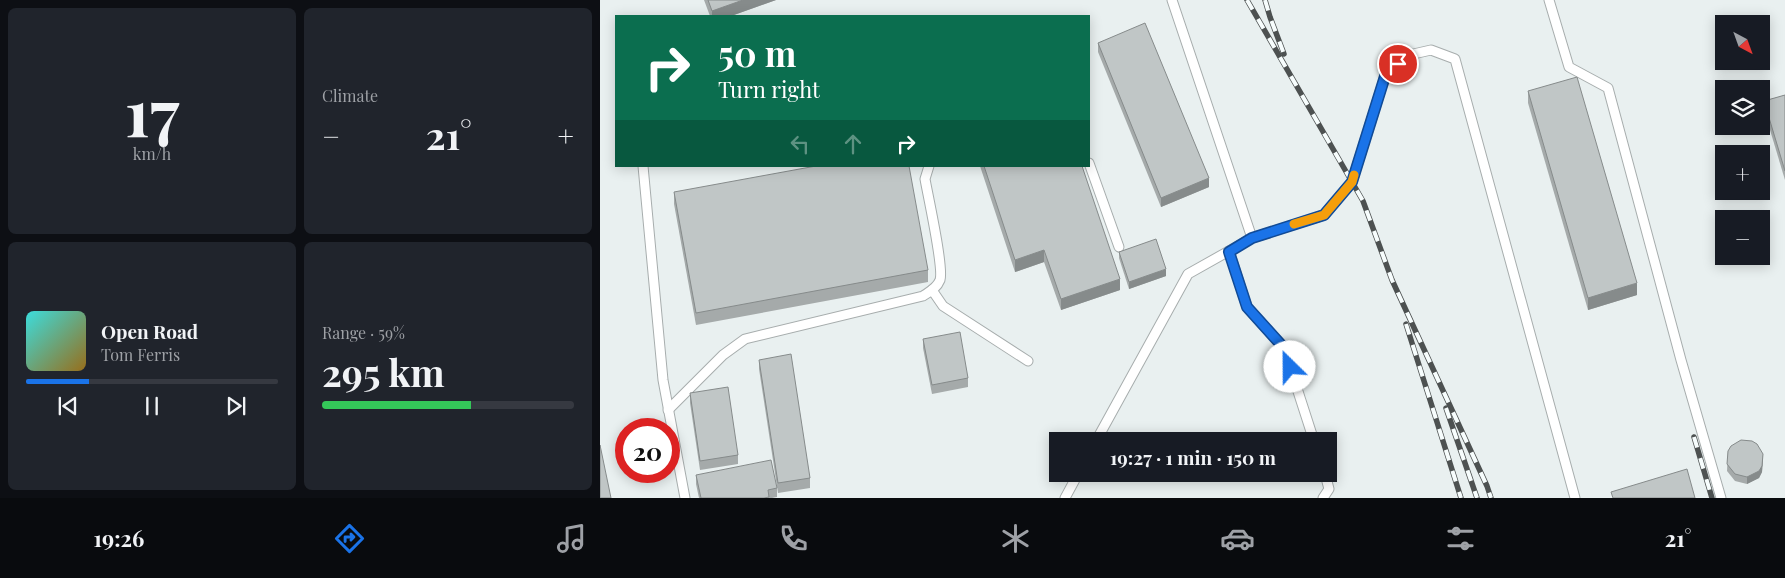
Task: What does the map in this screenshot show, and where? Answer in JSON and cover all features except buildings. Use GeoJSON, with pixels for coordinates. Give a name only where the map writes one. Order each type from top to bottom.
{"type":"FeatureCollection","features":[{"type":"Feature","properties":{"kind":"lane"},"geometry":{"type":"LineString","coordinates":[[1172,0],[1252,238]]}},
{"type":"Feature","properties":{"kind":"lane"},"geometry":{"type":"LineString","coordinates":[[1550,0],[1570,67],[1608,88],[1681,360],[1721,498]]}},
{"type":"Feature","properties":{"kind":"lane"},"geometry":{"type":"LineString","coordinates":[[1101,432],[1188,274],[1252,238],[1324,215],[1352,182],[1386,73],[1409,55],[1431,50],[1455,59],[1575,498]]}},
{"type":"Feature","properties":{"kind":"lane"},"geometry":{"type":"LineString","coordinates":[[1090,166],[1119,247]]}},
{"type":"Feature","properties":{"kind":"lane"},"geometry":{"type":"LineString","coordinates":[[643,167],[662,380],[685,498]]}},
{"type":"Feature","properties":{"kind":"lane"},"geometry":{"type":"LineString","coordinates":[[668,410],[723,355],[745,339],[923,296],[932,290],[940,280],[940,262],[926,179],[929,167]]}},
{"type":"Feature","properties":{"kind":"lane"},"geometry":{"type":"LineString","coordinates":[[1229,252],[1247,307],[1284,348],[1311,432]]}},
{"type":"Feature","properties":{"kind":"lane"},"geometry":{"type":"LineString","coordinates":[[932,290],[943,306],[1028,361]]}},
{"type":"Feature","properties":{"kind":"lane"},"geometry":{"type":"LineString","coordinates":[[1065,498],[1074,482]]}},
{"type":"Feature","properties":{"kind":"lane"},"geometry":{"type":"LineString","coordinates":[[1323,498],[1330,489],[1328,482]]}},
{"type":"Feature","properties":{"kind":"railway"},"geometry":{"type":"LineString","coordinates":[[1247,0],[1363,201],[1392,280],[1491,498]]}},
{"type":"Feature","properties":{"kind":"railway"},"geometry":{"type":"LineString","coordinates":[[1265,0],[1284,54]]}},
{"type":"Feature","properties":{"kind":"railway"},"geometry":{"type":"LineString","coordinates":[[1406,324],[1461,498]]}},
{"type":"Feature","properties":{"kind":"railway"},"geometry":{"type":"LineString","coordinates":[[1446,408],[1477,498]]}},
{"type":"Feature","properties":{"kind":"railway"},"geometry":{"type":"LineString","coordinates":[[1694,437],[1712,498]]}},
{"type":"Feature","properties":{"kind":"slow traffic"},"geometry":{"type":"LineString","coordinates":[[1294,224],[1324,215],[1352,182],[1354,175]]}},
{"type":"Feature","properties":{"kind":"route"},"geometry":{"type":"LineString","coordinates":[[1290,367],[1284,348],[1247,307],[1229,252],[1252,238],[1324,215],[1352,182],[1386,73],[1398,64]]}}]}
